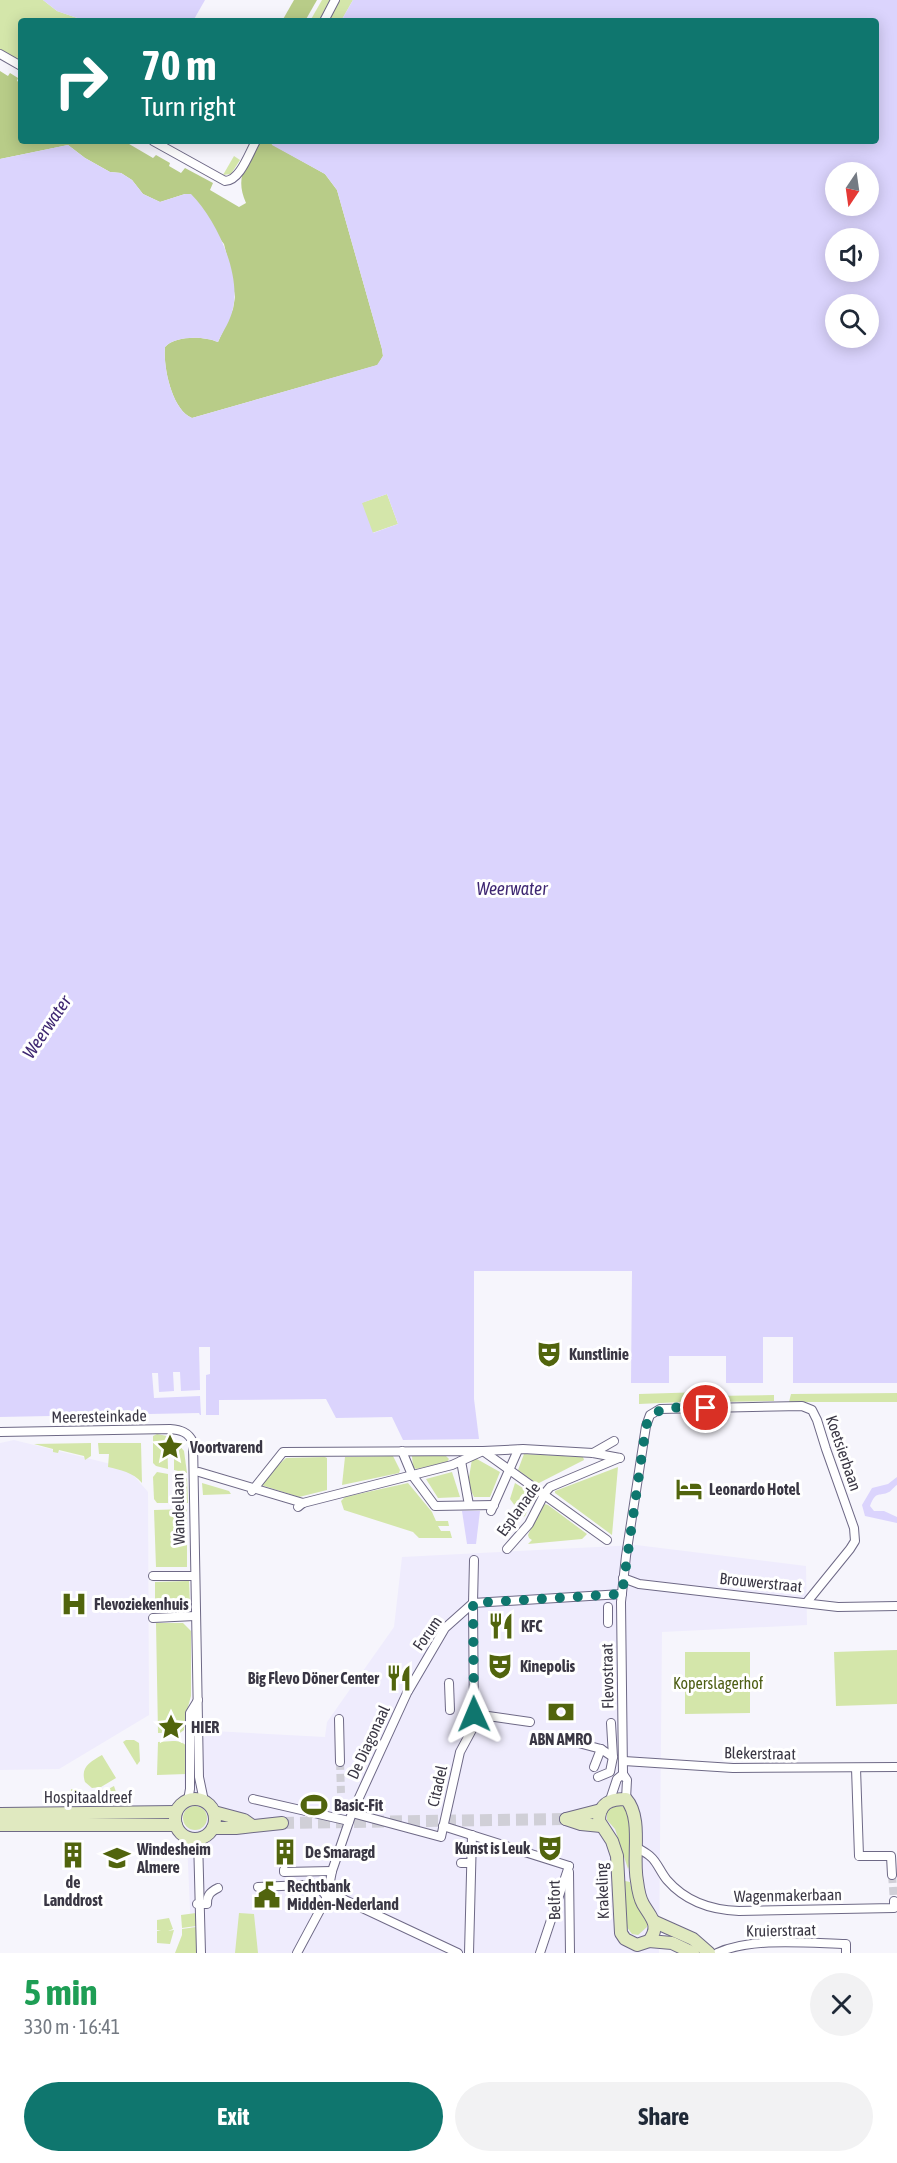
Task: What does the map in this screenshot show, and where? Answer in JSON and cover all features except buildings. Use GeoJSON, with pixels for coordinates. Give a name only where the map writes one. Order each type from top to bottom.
{"type":"FeatureCollection","features":[{"type":"Feature","properties":{"kind":"main road"},"geometry":{"type":"LineString","coordinates":[[214,1812],[213,1828],[208,1834],[198,1838],[184,1835],[176,1819],[182,1804],[188,1800],[199,1799],[214,1812],[244,1820],[251,1825]]}},
{"type":"Feature","properties":{"kind":"main road"},"geometry":{"type":"LineString","coordinates":[[601,1826],[581,1824],[566,1819],[601,1810],[610,1800],[626,1799]]}},
{"type":"Feature","properties":{"kind":"main road","name":"Krakeling"},"geometry":{"type":"LineString","coordinates":[[626,1799],[633,1809],[636,1877],[639,1892],[655,1922]]}},
{"type":"Feature","properties":{"kind":"main road","name":"Krakeling"},"geometry":{"type":"LineString","coordinates":[[601,1810],[599,1821],[612,1841],[617,1856],[621,1933],[630,1943],[637,1945],[649,1941]]}},
{"type":"Feature","properties":{"kind":"main road","name":"Hospitaaldreef"},"geometry":{"type":"LineString","coordinates":[[0,1815],[176,1819]]}},
{"type":"Feature","properties":{"kind":"main road","name":"Hospitaaldreef"},"geometry":{"type":"LineString","coordinates":[[0,1825],[176,1819]]}},
{"type":"Feature","properties":{"kind":"main road"},"geometry":{"type":"LineString","coordinates":[[213,1828],[282,1823]]}},
{"type":"Feature","properties":{"kind":"main road"},"geometry":{"type":"LineString","coordinates":[[693,1953],[672,1943],[649,1941],[655,1930],[655,1922],[693,1940],[709,1953]]}},
{"type":"Feature","properties":{"kind":"street"},"geometry":{"type":"LineString","coordinates":[[326,18],[335,0]]}},
{"type":"Feature","properties":{"kind":"street"},"geometry":{"type":"LineString","coordinates":[[0,54],[18,64]]}},
{"type":"Feature","properties":{"kind":"street"},"geometry":{"type":"LineString","coordinates":[[158,144],[225,181],[230,181],[237,176],[254,144]]}},
{"type":"Feature","properties":{"kind":"street","name":"Koetsierbaan"},"geometry":{"type":"LineString","coordinates":[[623,1578],[646,1426],[650,1415],[660,1409],[802,1406],[812,1410],[817,1420],[854,1528],[855,1541],[807,1602]]}},
{"type":"Feature","properties":{"kind":"street","name":"Meeresteinkade"},"geometry":{"type":"LineString","coordinates":[[0,1432],[170,1429],[186,1433],[193,1442]]}},
{"type":"Feature","properties":{"kind":"street"},"geometry":{"type":"LineString","coordinates":[[252,1490],[283,1452],[518,1450],[593,1453],[614,1441]]}},
{"type":"Feature","properties":{"kind":"street","name":"Wandellaan"},"geometry":{"type":"LineString","coordinates":[[193,1442],[199,1777],[204,1801]]}},
{"type":"Feature","properties":{"kind":"street"},"geometry":{"type":"LineString","coordinates":[[199,1472],[301,1505],[461,1461],[483,1450]]}},
{"type":"Feature","properties":{"kind":"street"},"geometry":{"type":"LineString","coordinates":[[483,1450],[607,1540]]}},
{"type":"Feature","properties":{"kind":"street"},"geometry":{"type":"LineString","coordinates":[[402,1451],[412,1475],[435,1506],[452,1508],[469,1505],[492,1508],[518,1450]]}},
{"type":"Feature","properties":{"kind":"street","name":"Esplanade"},"geometry":{"type":"LineString","coordinates":[[507,1549],[528,1524],[550,1487],[620,1458],[593,1453]]}},
{"type":"Feature","properties":{"kind":"street"},"geometry":{"type":"LineString","coordinates":[[461,1461],[469,1505]]}},
{"type":"Feature","properties":{"kind":"street"},"geometry":{"type":"LineString","coordinates":[[474,1560],[474,1717],[530,1722]]}},
{"type":"Feature","properties":{"kind":"street"},"geometry":{"type":"LineString","coordinates":[[153,1576],[194,1576]]}},
{"type":"Feature","properties":{"kind":"street","name":"Flevostraat"},"geometry":{"type":"LineString","coordinates":[[610,1800],[617,1779],[622,1774],[624,1761],[623,1578]]}},
{"type":"Feature","properties":{"kind":"street","name":"Brouwerstraat"},"geometry":{"type":"LineString","coordinates":[[623,1578],[639,1584],[838,1607],[897,1606]]}},
{"type":"Feature","properties":{"kind":"street"},"geometry":{"type":"LineString","coordinates":[[473,1603],[622,1594]]}},
{"type":"Feature","properties":{"kind":"street","name":"Forum"},"geometry":{"type":"LineString","coordinates":[[407,1693],[445,1628],[473,1603]]}},
{"type":"Feature","properties":{"kind":"street"},"geometry":{"type":"LineString","coordinates":[[608,1607],[608,1623]]}},
{"type":"Feature","properties":{"kind":"street"},"geometry":{"type":"LineString","coordinates":[[153,1618],[195,1616]]}},
{"type":"Feature","properties":{"kind":"street"},"geometry":{"type":"LineString","coordinates":[[449,1683],[450,1710]]}},
{"type":"Feature","properties":{"kind":"street","name":"De Diagonaal"},"geometry":{"type":"LineString","coordinates":[[297,1953],[327,1897],[332,1871],[350,1817],[407,1693]]}},
{"type":"Feature","properties":{"kind":"street","name":"Wandellaan"},"geometry":{"type":"LineString","coordinates":[[188,1800],[190,1713],[198,1700]]}},
{"type":"Feature","properties":{"kind":"street","name":"Citadel"},"geometry":{"type":"LineString","coordinates":[[350,1817],[441,1837],[460,1752],[474,1726],[474,1717]]}},
{"type":"Feature","properties":{"kind":"street"},"geometry":{"type":"LineString","coordinates":[[339,1719],[340,1762]]}},
{"type":"Feature","properties":{"kind":"street","name":"Flevostraat"},"geometry":{"type":"LineString","coordinates":[[611,1723],[613,1758]]}},
{"type":"Feature","properties":{"kind":"street"},"geometry":{"type":"LineString","coordinates":[[571,1741],[601,1749],[613,1758],[610,1772],[598,1777]]}},
{"type":"Feature","properties":{"kind":"street"},"geometry":{"type":"LineString","coordinates":[[594,1767],[601,1749]]}},
{"type":"Feature","properties":{"kind":"street","name":"Blekerstraat"},"geometry":{"type":"LineString","coordinates":[[624,1761],[733,1768],[897,1767]]}},
{"type":"Feature","properties":{"kind":"street"},"geometry":{"type":"LineString","coordinates":[[856,1768],[859,1856],[891,1856],[892,1875]]}},
{"type":"Feature","properties":{"kind":"street","name":"Flevostraat"},"geometry":{"type":"LineString","coordinates":[[622,1774],[627,1780],[626,1799]]}},
{"type":"Feature","properties":{"kind":"street"},"geometry":{"type":"LineString","coordinates":[[254,1800],[335,1819],[350,1817]]}},
{"type":"Feature","properties":{"kind":"street","name":"Citadel"},"geometry":{"type":"LineString","coordinates":[[443,1826],[569,1866]]}},
{"type":"Feature","properties":{"kind":"street"},"geometry":{"type":"LineString","coordinates":[[469,1953],[466,1863],[472,1835]]}},
{"type":"Feature","properties":{"kind":"street"},"geometry":{"type":"LineString","coordinates":[[198,1838],[201,1953]]}},
{"type":"Feature","properties":{"kind":"street","name":"Wagenmakerbaan"},"geometry":{"type":"LineString","coordinates":[[635,1846],[653,1858],[668,1881],[693,1901],[718,1909],[737,1911],[894,1905]]}},
{"type":"Feature","properties":{"kind":"street","name":"Belfort"},"geometry":{"type":"LineString","coordinates":[[540,1953],[569,1866]]}},
{"type":"Feature","properties":{"kind":"street","name":"Belfort"},"geometry":{"type":"LineString","coordinates":[[569,1866],[570,1953]]}},
{"type":"Feature","properties":{"kind":"street"},"geometry":{"type":"LineString","coordinates":[[284,1870],[284,1872],[332,1871]]}},
{"type":"Feature","properties":{"kind":"street"},"geometry":{"type":"LineString","coordinates":[[258,1887],[318,1886],[327,1897],[343,1899],[458,1953]]}},
{"type":"Feature","properties":{"kind":"street"},"geometry":{"type":"LineString","coordinates":[[199,1904],[207,1904],[207,1897],[218,1888]]}},
{"type":"Feature","properties":{"kind":"street","name":"Kruierstraat"},"geometry":{"type":"LineString","coordinates":[[717,1953],[733,1946],[749,1944],[846,1948]]}},
{"type":"Feature","properties":{"kind":"shaded area","name":"Flevoziekenhuis"},"geometry":{"type":"Polygon","coordinates":[[[14,1440],[127,1468],[148,1492],[149,1715],[59,1769],[0,1770],[0,1443],[14,1440]]]}},
{"type":"Feature","properties":{"kind":"shaded area"},"geometry":{"type":"Polygon","coordinates":[[[636,1545],[806,1566],[807,1625],[662,1632],[659,1953],[192,1953],[183,1754],[212,1731],[325,1737],[327,1722],[394,1627],[402,1557],[636,1545]]]}},
{"type":"Feature","properties":{"kind":"green space"},"geometry":{"type":"Polygon","coordinates":[[[0,0],[43,0],[57,11],[77,18],[18,18],[18,60],[0,50],[0,0]]]}},
{"type":"Feature","properties":{"kind":"green space"},"geometry":{"type":"Polygon","coordinates":[[[294,0],[317,0],[307,18],[284,18],[294,0]]]}},
{"type":"Feature","properties":{"kind":"green space"},"geometry":{"type":"Polygon","coordinates":[[[322,0],[330,0],[321,18],[312,18],[322,0]]]}},
{"type":"Feature","properties":{"kind":"green space"},"geometry":{"type":"Polygon","coordinates":[[[339,0],[353,0],[343,18],[330,18],[339,0]]]}},
{"type":"Feature","properties":{"kind":"green space"},"geometry":{"type":"Polygon","coordinates":[[[0,71],[18,78],[18,144],[129,144],[153,158],[156,155],[181,173],[185,168],[213,183],[210,190],[239,207],[246,203],[241,185],[247,164],[258,144],[271,144],[325,174],[337,190],[383,356],[378,365],[192,418],[179,406],[170,387],[165,347],[176,340],[190,338],[218,342],[233,309],[235,297],[224,244],[185,194],[160,202],[143,194],[132,180],[121,173],[110,172],[68,145],[0,159],[0,71]]]}},
{"type":"Feature","properties":{"kind":"green space"},"geometry":{"type":"Polygon","coordinates":[[[234,156],[240,160],[231,174],[223,175],[234,156]]]}},
{"type":"Feature","properties":{"kind":"green space"},"geometry":{"type":"Polygon","coordinates":[[[387,494],[398,524],[372,533],[361,503],[387,494]]]}},
{"type":"Feature","properties":{"kind":"green space"},"geometry":{"type":"Polygon","coordinates":[[[704,1392],[705,1401],[639,1404],[639,1394],[704,1392]]]}},
{"type":"Feature","properties":{"kind":"green space"},"geometry":{"type":"Polygon","coordinates":[[[897,1393],[897,1402],[789,1402],[791,1394],[897,1393]]]}},
{"type":"Feature","properties":{"kind":"green space"},"geometry":{"type":"Polygon","coordinates":[[[774,1395],[774,1401],[712,1402],[712,1396],[774,1395]]]}},
{"type":"Feature","properties":{"kind":"green space"},"geometry":{"type":"Polygon","coordinates":[[[157,1434],[167,1436],[168,1469],[153,1463],[153,1436],[157,1434]]]}},
{"type":"Feature","properties":{"kind":"green space"},"geometry":{"type":"Polygon","coordinates":[[[174,1439],[184,1451],[187,1473],[174,1470],[174,1439]]]}},
{"type":"Feature","properties":{"kind":"green space"},"geometry":{"type":"Polygon","coordinates":[[[91,1443],[91,1456],[85,1460],[84,1456],[59,1450],[58,1453],[53,1452],[53,1449],[34,1444],[91,1443]]]}},
{"type":"Feature","properties":{"kind":"green space"},"geometry":{"type":"Polygon","coordinates":[[[98,1443],[141,1443],[142,1483],[122,1470],[108,1467],[109,1454],[99,1454],[98,1443]]]}},
{"type":"Feature","properties":{"kind":"green space"},"geometry":{"type":"Polygon","coordinates":[[[524,1454],[583,1457],[584,1460],[537,1484],[518,1470],[524,1454]]]}},
{"type":"Feature","properties":{"kind":"green space"},"geometry":{"type":"Polygon","coordinates":[[[445,1455],[449,1459],[447,1462],[416,1469],[413,1467],[412,1456],[445,1455]]]}},
{"type":"Feature","properties":{"kind":"green space"},"geometry":{"type":"Polygon","coordinates":[[[393,1456],[400,1470],[399,1473],[342,1485],[345,1457],[393,1456]]]}},
{"type":"Feature","properties":{"kind":"green space"},"geometry":{"type":"Polygon","coordinates":[[[286,1458],[327,1458],[327,1490],[299,1497],[261,1485],[261,1481],[286,1458]]]}},
{"type":"Feature","properties":{"kind":"green space"},"geometry":{"type":"Polygon","coordinates":[[[475,1458],[500,1472],[490,1497],[474,1497],[468,1484],[472,1459],[475,1458]]]}},
{"type":"Feature","properties":{"kind":"green space"},"geometry":{"type":"Polygon","coordinates":[[[618,1467],[612,1535],[555,1491],[618,1467]]]}},
{"type":"Feature","properties":{"kind":"green space"},"geometry":{"type":"Polygon","coordinates":[[[157,1472],[168,1474],[168,1503],[157,1503],[154,1499],[153,1477],[157,1472]]]}},
{"type":"Feature","properties":{"kind":"green space"},"geometry":{"type":"Polygon","coordinates":[[[452,1472],[460,1497],[438,1498],[426,1479],[452,1472]]]}},
{"type":"Feature","properties":{"kind":"green space"},"geometry":{"type":"Polygon","coordinates":[[[174,1476],[187,1478],[188,1503],[175,1503],[174,1476]]]}},
{"type":"Feature","properties":{"kind":"green space"},"geometry":{"type":"Polygon","coordinates":[[[202,1483],[229,1491],[231,1494],[203,1495],[202,1483]]]}},
{"type":"Feature","properties":{"kind":"green space"},"geometry":{"type":"Polygon","coordinates":[[[408,1483],[432,1512],[436,1521],[448,1521],[449,1526],[438,1526],[441,1531],[450,1531],[452,1538],[419,1538],[413,1532],[344,1510],[341,1501],[345,1497],[408,1483]]]}},
{"type":"Feature","properties":{"kind":"green space"},"geometry":{"type":"Polygon","coordinates":[[[515,1483],[534,1495],[523,1517],[510,1499],[515,1483]]]}},
{"type":"Feature","properties":{"kind":"green space"},"geometry":{"type":"Polygon","coordinates":[[[545,1504],[587,1534],[582,1539],[528,1544],[532,1540],[528,1535],[541,1506],[545,1504]]]}},
{"type":"Feature","properties":{"kind":"green space"},"geometry":{"type":"Polygon","coordinates":[[[187,1509],[187,1567],[156,1567],[154,1510],[187,1509]]]}},
{"type":"Feature","properties":{"kind":"green space"},"geometry":{"type":"Polygon","coordinates":[[[189,1581],[190,1604],[183,1611],[155,1612],[155,1582],[189,1581]]]}},
{"type":"Feature","properties":{"kind":"green space"},"geometry":{"type":"Polygon","coordinates":[[[156,1623],[183,1623],[191,1631],[191,1696],[184,1730],[180,1733],[158,1733],[156,1623]]]}},
{"type":"Feature","properties":{"kind":"green space"},"geometry":{"type":"Polygon","coordinates":[[[897,1650],[897,1704],[836,1706],[834,1652],[897,1650]]]}},
{"type":"Feature","properties":{"kind":"green space","name":"Koperslagerhof"},"geometry":{"type":"Polygon","coordinates":[[[685,1652],[750,1652],[750,1713],[685,1714],[685,1652]]]}},
{"type":"Feature","properties":{"kind":"green space"},"geometry":{"type":"Polygon","coordinates":[[[126,1740],[139,1743],[140,1761],[137,1765],[123,1742],[126,1740]]]}},
{"type":"Feature","properties":{"kind":"green space"},"geometry":{"type":"Polygon","coordinates":[[[178,1741],[187,1747],[186,1774],[157,1775],[158,1742],[178,1741]]]}},
{"type":"Feature","properties":{"kind":"green space"},"geometry":{"type":"Polygon","coordinates":[[[102,1755],[116,1778],[101,1787],[92,1788],[85,1782],[84,1772],[90,1763],[102,1755]]]}},
{"type":"Feature","properties":{"kind":"green space"},"geometry":{"type":"Polygon","coordinates":[[[114,1786],[116,1792],[113,1797],[107,1794],[71,1796],[71,1789],[99,1794],[114,1786]]]}},
{"type":"Feature","properties":{"kind":"green space"},"geometry":{"type":"Polygon","coordinates":[[[617,1805],[626,1809],[629,1817],[631,1850],[628,1869],[615,1829],[607,1820],[607,1811],[617,1805]]]}},
{"type":"Feature","properties":{"kind":"green space"},"geometry":{"type":"Polygon","coordinates":[[[195,1806],[203,1810],[207,1818],[203,1826],[195,1830],[187,1826],[183,1818],[187,1810],[195,1806]]]}},
{"type":"Feature","properties":{"kind":"green space"},"geometry":{"type":"Polygon","coordinates":[[[625,1881],[630,1882],[636,1902],[647,1919],[647,1927],[638,1935],[632,1934],[626,1926],[625,1881]]]}},
{"type":"Feature","properties":{"kind":"green space"},"geometry":{"type":"Polygon","coordinates":[[[196,1913],[196,1926],[182,1928],[181,1915],[196,1913]]]}},
{"type":"Feature","properties":{"kind":"green space"},"geometry":{"type":"Polygon","coordinates":[[[239,1913],[254,1914],[258,1953],[235,1953],[239,1913]]]}},
{"type":"Feature","properties":{"kind":"green space"},"geometry":{"type":"Polygon","coordinates":[[[169,1918],[173,1929],[168,1931],[174,1930],[170,1944],[157,1943],[157,1931],[161,1931],[157,1930],[157,1920],[169,1918]]]}},
{"type":"Feature","properties":{"kind":"green space"},"geometry":{"type":"Polygon","coordinates":[[[196,1927],[197,1953],[175,1953],[182,1929],[196,1927]]]}},
{"type":"Feature","properties":{"kind":"water"},"geometry":{"type":"Polygon","coordinates":[[[43,0],[205,0],[195,18],[77,18],[57,11],[43,0]]]}},
{"type":"Feature","properties":{"kind":"water","name":"Weerwater"},"geometry":{"type":"Polygon","coordinates":[[[353,0],[897,0],[897,1383],[793,1383],[793,1337],[763,1337],[763,1383],[726,1383],[726,1356],[669,1356],[669,1383],[631,1383],[632,1271],[474,1271],[474,1399],[479,1439],[403,1440],[392,1417],[336,1418],[326,1399],[219,1400],[219,1415],[200,1415],[199,1413],[0,1417],[0,159],[68,145],[110,172],[121,173],[132,180],[143,194],[160,202],[191,194],[209,217],[230,263],[235,294],[231,317],[218,342],[190,338],[176,340],[165,347],[170,387],[179,406],[192,418],[377,365],[383,356],[337,190],[325,174],[272,144],[879,144],[879,18],[343,18],[353,0]],[[387,494],[362,503],[373,533],[398,524],[387,494]]]}},
{"type":"Feature","properties":{"kind":"water"},"geometry":{"type":"Polygon","coordinates":[[[897,1477],[897,1485],[890,1492],[876,1496],[870,1506],[874,1511],[884,1511],[897,1517],[897,1523],[865,1516],[862,1505],[872,1488],[888,1484],[897,1477]]]}},
{"type":"Feature","properties":{"kind":"water"},"geometry":{"type":"Polygon","coordinates":[[[462,1511],[480,1511],[476,1544],[467,1544],[462,1511]]]}},
{"type":"Feature","properties":{"kind":"pier"},"geometry":{"type":"Polygon","coordinates":[[[199,1347],[210,1347],[210,1374],[206,1375],[206,1415],[201,1415],[200,1396],[154,1398],[152,1373],[158,1373],[159,1392],[174,1391],[173,1372],[180,1372],[181,1391],[200,1390],[199,1347]]]}},
{"type":"Feature","properties":{"kind":"tunnel"},"geometry":{"type":"LineString","coordinates":[[340,1762],[341,1793]]}},
{"type":"Feature","properties":{"kind":"tunnel"},"geometry":{"type":"LineString","coordinates":[[282,1823],[566,1819]]}},
{"type":"Feature","properties":{"kind":"tunnel"},"geometry":{"type":"LineString","coordinates":[[892,1875],[894,1901]]}},
{"type":"Feature","properties":{"kind":"place","name":"Kunstlinie"},"geometry":{"type":"Point","coordinates":[549,1354]}},
{"type":"Feature","properties":{"kind":"place","name":"Voortvarend"},"geometry":{"type":"Point","coordinates":[170,1447]}},
{"type":"Feature","properties":{"kind":"place","name":"Leonardo Hotel"},"geometry":{"type":"Point","coordinates":[689,1489]}},
{"type":"Feature","properties":{"kind":"place","name":"Flevoziekenhuis"},"geometry":{"type":"Point","coordinates":[74,1604]}},
{"type":"Feature","properties":{"kind":"place","name":"KFC"},"geometry":{"type":"Point","coordinates":[501,1626]}},
{"type":"Feature","properties":{"kind":"place","name":"Kinepolis"},"geometry":{"type":"Point","coordinates":[500,1666]}},
{"type":"Feature","properties":{"kind":"place","name":"Big Flevo Döner Center"},"geometry":{"type":"Point","coordinates":[399,1678]}},
{"type":"Feature","properties":{"kind":"place","name":"ABN AMRO"},"geometry":{"type":"Point","coordinates":[561,1712]}},
{"type":"Feature","properties":{"kind":"place","name":"HIER"},"geometry":{"type":"Point","coordinates":[171,1727]}},
{"type":"Feature","properties":{"kind":"place","name":"Basic-Fit"},"geometry":{"type":"Point","coordinates":[314,1805]}},
{"type":"Feature","properties":{"kind":"place","name":"Kunst is Leuk"},"geometry":{"type":"Point","coordinates":[550,1848]}},
{"type":"Feature","properties":{"kind":"place","name":"De Smaragd"},"geometry":{"type":"Point","coordinates":[285,1852]}},
{"type":"Feature","properties":{"kind":"place","name":"de Landdrost"},"geometry":{"type":"Point","coordinates":[73,1855]}},
{"type":"Feature","properties":{"kind":"place","name":"Windesheim Almere"},"geometry":{"type":"Point","coordinates":[117,1858]}},
{"type":"Feature","properties":{"kind":"place","name":"Rechtbank Midden-Nederland"},"geometry":{"type":"Point","coordinates":[267,1895]}},
{"type":"Feature","properties":{"kind":"route"},"geometry":{"type":"LineString","coordinates":[[474,1714],[473,1603],[622,1594],[646,1426],[650,1415],[660,1409],[706,1408]]}}]}
